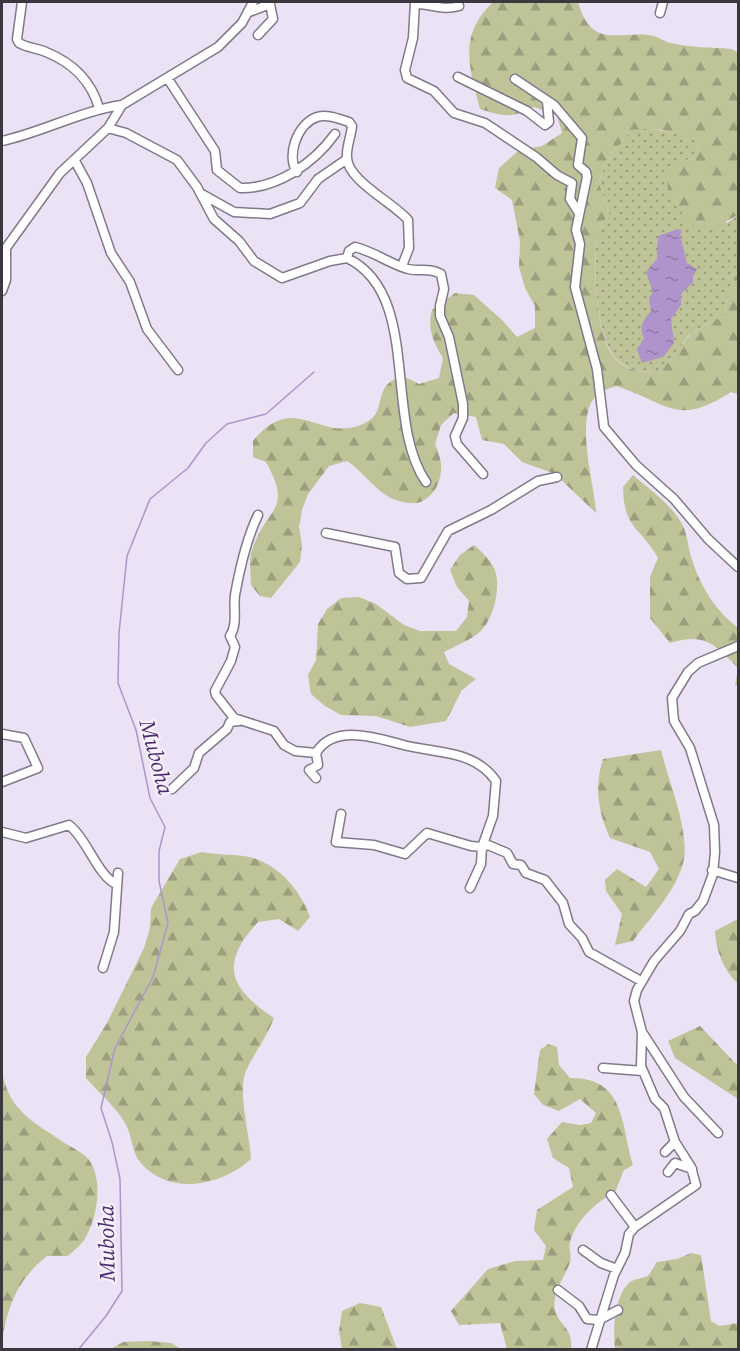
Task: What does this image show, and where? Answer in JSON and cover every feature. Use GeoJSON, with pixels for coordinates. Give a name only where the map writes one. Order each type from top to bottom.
{"type":"FeatureCollection","features":[{"type":"Feature","properties":{"kind":"street"},"geometry":{"type":"LineString","coordinates":[[22,2],[17,39],[19,44],[45,51],[80,72],[91,86],[99,108]]}},
{"type":"Feature","properties":{"kind":"street"},"geometry":{"type":"LineString","coordinates":[[2,141],[27,136],[99,108],[122,105],[218,47],[249,12],[252,2]]}},
{"type":"Feature","properties":{"kind":"street"},"geometry":{"type":"LineString","coordinates":[[660,13],[663,2]]}},
{"type":"Feature","properties":{"kind":"street"},"geometry":{"type":"LineString","coordinates":[[459,6],[445,10],[432,4],[415,3],[413,38],[405,70],[406,78],[434,91],[454,113],[485,123],[536,157],[557,175],[569,180],[572,183],[570,199],[579,213]]}},
{"type":"Feature","properties":{"kind":"street"},"geometry":{"type":"LineString","coordinates":[[249,12],[270,4],[273,20],[258,35]]}},
{"type":"Feature","properties":{"kind":"street"},"geometry":{"type":"LineString","coordinates":[[458,77],[527,111],[545,125],[549,122],[547,101]]}},
{"type":"Feature","properties":{"kind":"street"},"geometry":{"type":"LineString","coordinates":[[168,79],[215,151],[217,170],[229,177],[236,187],[248,189],[297,172],[335,134]]}},
{"type":"Feature","properties":{"kind":"street"},"geometry":{"type":"LineString","coordinates":[[515,79],[563,114],[582,138],[578,165],[586,172],[587,177],[576,230],[580,244],[575,287],[597,369],[604,427],[638,467],[674,499],[708,540],[738,567]]}},
{"type":"Feature","properties":{"kind":"street"},"geometry":{"type":"LineString","coordinates":[[2,291],[6,280],[6,248],[60,173],[108,128],[122,105]]}},
{"type":"Feature","properties":{"kind":"street"},"geometry":{"type":"LineString","coordinates":[[297,172],[291,160],[300,132],[317,117],[325,116],[349,122],[352,126],[347,159],[356,176],[408,220],[409,248],[402,266]]}},
{"type":"Feature","properties":{"kind":"street"},"geometry":{"type":"LineString","coordinates":[[108,128],[126,133],[177,160],[200,192],[211,215],[238,241],[247,254],[282,278],[330,261],[347,258],[370,272],[386,301],[398,341],[399,383],[415,466],[426,482]]}},
{"type":"Feature","properties":{"kind":"street"},"geometry":{"type":"LineString","coordinates":[[200,192],[234,212],[270,214],[300,203],[314,183],[347,159]]}},
{"type":"Feature","properties":{"kind":"street"},"geometry":{"type":"LineString","coordinates":[[75,161],[87,183],[111,253],[130,282],[147,329],[178,370]]}},
{"type":"Feature","properties":{"kind":"street"},"geometry":{"type":"LineString","coordinates":[[347,258],[349,251],[355,247],[373,252],[402,266],[434,270],[444,280],[440,316],[449,337],[463,404],[463,418],[455,436],[457,444],[483,474]]}},
{"type":"Feature","properties":{"kind":"street"},"geometry":{"type":"LineString","coordinates":[[625,465],[638,467]]}},
{"type":"Feature","properties":{"kind":"street"},"geometry":{"type":"LineString","coordinates":[[326,532],[395,547],[399,573],[407,579],[421,578],[448,531],[491,510],[538,481],[557,477]]}},
{"type":"Feature","properties":{"kind":"street"},"geometry":{"type":"LineString","coordinates":[[258,515],[245,541],[235,596],[234,629],[230,636],[235,647],[231,661],[215,691],[234,718],[274,731],[285,745],[295,751],[316,753],[335,737],[372,736],[400,745],[435,748],[481,766],[496,781],[493,816],[482,846],[481,864],[470,888]]}},
{"type":"Feature","properties":{"kind":"street"},"geometry":{"type":"LineString","coordinates":[[718,1133],[684,1097],[642,1032],[634,1005],[641,981],[680,930],[689,914],[699,907],[712,879],[715,852],[714,825],[690,748],[674,721],[672,698],[688,672],[698,663],[738,646]]}},
{"type":"Feature","properties":{"kind":"street"},"geometry":{"type":"LineString","coordinates":[[172,789],[194,768],[199,753],[227,729],[230,722],[245,720]]}},
{"type":"Feature","properties":{"kind":"street"},"geometry":{"type":"LineString","coordinates":[[2,734],[24,738],[38,768],[2,782]]}},
{"type":"Feature","properties":{"kind":"street"},"geometry":{"type":"LineString","coordinates":[[316,753],[318,765],[309,770],[316,778]]}},
{"type":"Feature","properties":{"kind":"street"},"geometry":{"type":"LineString","coordinates":[[341,814],[336,842],[374,845],[405,854],[427,833],[471,846],[488,845],[507,853],[513,864],[521,865],[526,873],[545,880],[563,903],[569,924],[582,938],[589,952],[641,981]]}},
{"type":"Feature","properties":{"kind":"street"},"geometry":{"type":"LineString","coordinates":[[2,832],[26,838],[69,825],[91,851],[109,881],[116,884]]}},
{"type":"Feature","properties":{"kind":"street"},"geometry":{"type":"LineString","coordinates":[[712,870],[738,878]]}},
{"type":"Feature","properties":{"kind":"street"},"geometry":{"type":"LineString","coordinates":[[103,968],[114,932],[118,873]]}},
{"type":"Feature","properties":{"kind":"street"},"geometry":{"type":"LineString","coordinates":[[591,1350],[599,1320],[625,1253],[629,1234],[635,1227],[696,1186],[692,1169],[675,1143],[664,1108],[656,1099],[641,1066],[642,1032]]}},
{"type":"Feature","properties":{"kind":"street"},"geometry":{"type":"LineString","coordinates":[[603,1068],[643,1071]]}},
{"type":"Feature","properties":{"kind":"street"},"geometry":{"type":"LineString","coordinates":[[665,1152],[675,1143]]}},
{"type":"Feature","properties":{"kind":"street"},"geometry":{"type":"LineString","coordinates":[[668,1172],[675,1163],[692,1169]]}},
{"type":"Feature","properties":{"kind":"street"},"geometry":{"type":"LineString","coordinates":[[611,1195],[635,1227]]}},
{"type":"Feature","properties":{"kind":"street"},"geometry":{"type":"LineString","coordinates":[[583,1250],[601,1263],[617,1269]]}},
{"type":"Feature","properties":{"kind":"street"},"geometry":{"type":"LineString","coordinates":[[558,1290],[579,1306],[587,1318],[599,1320],[618,1310]]}},
{"type":"Feature","properties":{"kind":"green space"},"geometry":{"type":"Polygon","coordinates":[[[493,2],[578,2],[584,18],[599,33],[654,36],[678,45],[732,49],[738,53],[738,215],[708,231],[689,224],[668,189],[666,168],[678,161],[693,159],[699,143],[683,135],[666,131],[631,130],[604,165],[599,183],[609,213],[599,231],[595,263],[600,322],[612,354],[625,366],[649,372],[660,372],[688,337],[723,315],[738,267],[738,394],[731,392],[712,403],[684,410],[660,404],[616,386],[599,393],[591,403],[586,433],[596,513],[555,474],[522,462],[504,444],[482,440],[476,417],[454,413],[441,425],[435,444],[441,466],[439,482],[432,493],[421,502],[403,502],[393,499],[347,461],[329,466],[308,494],[302,510],[299,527],[302,545],[300,562],[271,598],[260,596],[251,585],[251,556],[259,534],[278,500],[274,478],[266,462],[253,457],[253,441],[268,426],[282,419],[295,418],[333,428],[347,428],[363,424],[377,412],[386,386],[401,375],[419,384],[439,378],[443,358],[432,335],[430,323],[432,310],[455,293],[474,295],[517,337],[535,328],[535,306],[525,288],[519,267],[520,241],[512,200],[495,188],[499,168],[518,151],[542,146],[562,133],[557,115],[534,107],[508,115],[480,109],[472,79],[469,52],[475,27],[493,2]]]}},
{"type":"Feature","properties":{"kind":"green space"},"geometry":{"type":"Polygon","coordinates":[[[644,128],[684,134],[699,143],[693,159],[678,161],[727,223],[738,215],[738,267],[723,315],[688,337],[660,372],[635,370],[621,363],[612,354],[601,322],[596,282],[598,234],[609,213],[599,183],[604,165],[631,130],[644,128]]]}},
{"type":"Feature","properties":{"kind":"green space"},"geometry":{"type":"Polygon","coordinates":[[[633,475],[666,504],[682,524],[700,580],[716,606],[738,628],[738,668],[708,642],[692,639],[670,643],[650,618],[650,577],[658,558],[634,527],[626,512],[623,487],[633,475]]]}},
{"type":"Feature","properties":{"kind":"green space"},"geometry":{"type":"Polygon","coordinates":[[[474,545],[495,570],[496,596],[489,619],[481,631],[444,652],[449,664],[476,679],[462,690],[446,721],[410,727],[376,716],[341,715],[325,706],[311,694],[308,675],[316,660],[318,624],[327,609],[341,598],[359,597],[376,604],[404,625],[420,631],[456,631],[467,617],[469,601],[457,587],[450,570],[460,555],[474,545]]]}},
{"type":"Feature","properties":{"kind":"green space"},"geometry":{"type":"Polygon","coordinates":[[[738,668],[738,685],[735,686],[738,668]]]}},
{"type":"Feature","properties":{"kind":"green space"},"geometry":{"type":"Polygon","coordinates":[[[661,750],[682,825],[685,855],[678,877],[667,896],[633,941],[615,945],[622,914],[606,891],[605,880],[617,869],[646,887],[659,869],[650,852],[610,838],[600,809],[598,789],[600,769],[603,759],[661,750]]]}},
{"type":"Feature","properties":{"kind":"green space"},"geometry":{"type":"Polygon","coordinates":[[[202,852],[244,856],[256,859],[276,870],[300,896],[310,917],[298,931],[279,919],[258,922],[238,950],[234,963],[234,974],[239,986],[259,1007],[274,1018],[249,1064],[244,1080],[243,1102],[251,1159],[225,1176],[195,1184],[180,1184],[152,1173],[140,1162],[121,1117],[86,1078],[86,1057],[107,1023],[144,948],[150,928],[151,908],[180,859],[202,852]]]}},
{"type":"Feature","properties":{"kind":"green space"},"geometry":{"type":"Polygon","coordinates":[[[738,919],[738,984],[721,959],[715,931],[738,919]]]}},
{"type":"Feature","properties":{"kind":"green space"},"geometry":{"type":"Polygon","coordinates":[[[700,1026],[738,1066],[738,1099],[675,1058],[668,1041],[700,1026]]]}},
{"type":"Feature","properties":{"kind":"green space"},"geometry":{"type":"Polygon","coordinates":[[[548,1044],[557,1047],[559,1065],[570,1078],[588,1080],[602,1086],[611,1095],[623,1120],[633,1165],[624,1170],[615,1192],[594,1206],[582,1219],[570,1242],[570,1262],[558,1288],[555,1307],[558,1318],[570,1336],[571,1349],[507,1349],[500,1323],[459,1325],[451,1311],[488,1269],[515,1261],[543,1260],[546,1246],[534,1230],[537,1210],[573,1187],[569,1168],[553,1158],[547,1139],[562,1122],[580,1125],[591,1123],[596,1113],[580,1099],[559,1111],[543,1105],[534,1094],[540,1050],[548,1044]]]}},
{"type":"Feature","properties":{"kind":"green space"},"geometry":{"type":"Polygon","coordinates":[[[2,1071],[10,1097],[25,1115],[89,1160],[96,1178],[97,1200],[89,1232],[84,1240],[68,1256],[47,1256],[22,1284],[11,1304],[2,1341],[2,1071]]]}},
{"type":"Feature","properties":{"kind":"green space"},"geometry":{"type":"Polygon","coordinates":[[[691,1253],[701,1255],[711,1321],[719,1326],[738,1323],[738,1349],[615,1350],[616,1314],[625,1288],[630,1282],[648,1276],[657,1262],[677,1259],[691,1253]]]}},
{"type":"Feature","properties":{"kind":"green space"},"geometry":{"type":"Polygon","coordinates":[[[360,1303],[381,1307],[397,1349],[342,1349],[339,1331],[342,1311],[360,1303]]]}},
{"type":"Feature","properties":{"kind":"green space"},"geometry":{"type":"Polygon","coordinates":[[[123,1342],[171,1343],[181,1349],[111,1349],[123,1342]]]}},
{"type":"Feature","properties":{"kind":"water"},"geometry":{"type":"Polygon","coordinates":[[[678,229],[682,231],[680,235],[687,263],[697,269],[693,282],[681,294],[681,305],[671,319],[674,343],[663,357],[642,363],[637,349],[644,338],[642,327],[651,311],[649,298],[653,292],[646,272],[657,259],[658,236],[678,229]]]}},
{"type":"Feature","properties":{"kind":"waterway","name":"Muboha"},"geometry":{"type":"LineString","coordinates":[[78,1350],[106,1316],[122,1291],[120,1179],[112,1142],[101,1108],[115,1048],[153,977],[168,923],[159,881],[159,851],[165,827],[150,798],[136,730],[118,683],[119,633],[127,556],[150,499],[188,468],[206,443],[227,424],[266,414],[314,372]]}}]}
